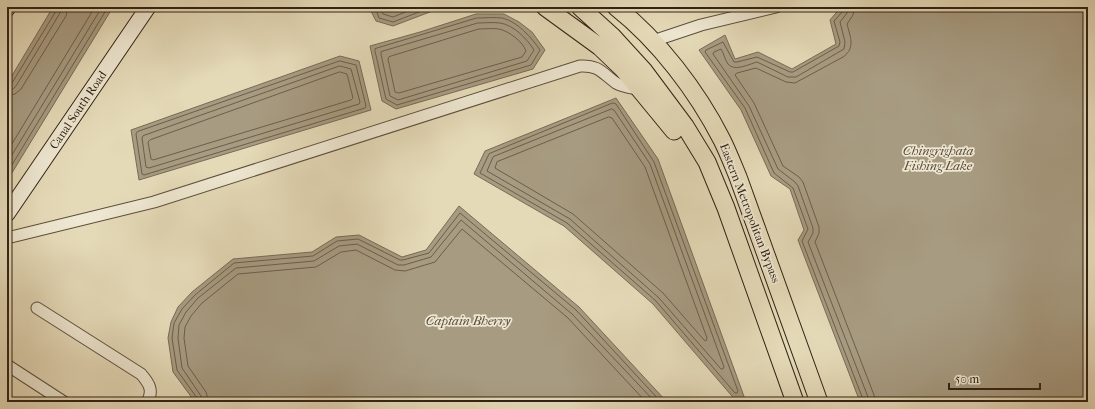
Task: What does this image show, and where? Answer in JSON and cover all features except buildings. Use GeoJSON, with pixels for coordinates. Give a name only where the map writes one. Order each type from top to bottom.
{"type":"FeatureCollection","features":[{"type":"Feature","properties":{"kind":"main road"},"geometry":{"type":"LineString","coordinates":[[545,7],[600,47],[628,64]]}},
{"type":"Feature","properties":{"kind":"main road","name":"Eastern Metropolitan Bypass"},"geometry":{"type":"LineString","coordinates":[[580,7],[612,36],[641,91],[680,138],[693,161],[717,185]]}},
{"type":"Feature","properties":{"kind":"main road","name":"Eastern Metropolitan Bypass"},"geometry":{"type":"LineString","coordinates":[[616,7],[650,38],[688,85],[722,140],[738,177],[819,402]]}},
{"type":"Feature","properties":{"kind":"main road","name":"Eastern Metropolitan Bypass"},"geometry":{"type":"LineString","coordinates":[[628,64],[644,71],[685,126],[707,162],[750,272],[795,402]]}},
{"type":"Feature","properties":{"kind":"street","name":"Canal South Road"},"geometry":{"type":"LineString","coordinates":[[7,214],[148,7]]}},
{"type":"Feature","properties":{"kind":"street"},"geometry":{"type":"LineString","coordinates":[[650,38],[776,7]]}},
{"type":"Feature","properties":{"kind":"street"},"geometry":{"type":"LineString","coordinates":[[7,237],[154,202],[580,66],[590,66],[606,74],[617,83],[641,91]]}},
{"type":"Feature","properties":{"kind":"street"},"geometry":{"type":"LineString","coordinates":[[38,308],[141,374],[149,383],[151,391],[150,401]]}},
{"type":"Feature","properties":{"kind":"street"},"geometry":{"type":"LineString","coordinates":[[7,365],[64,402]]}},
{"type":"Feature","properties":{"kind":"water"},"geometry":{"type":"Polygon","coordinates":[[[53,7],[113,7],[7,181],[7,84],[53,7]]]}},
{"type":"Feature","properties":{"kind":"water"},"geometry":{"type":"Polygon","coordinates":[[[371,7],[443,7],[393,26],[376,21],[370,9],[371,7]]]}},
{"type":"Feature","properties":{"kind":"water","name":"Chingrighata Fishing Lake"},"geometry":{"type":"Polygon","coordinates":[[[841,7],[1088,7],[1088,402],[860,402],[798,240],[804,230],[790,189],[771,176],[741,110],[699,50],[725,35],[735,59],[758,52],[792,69],[836,44],[830,20],[841,7]]]}},
{"type":"Feature","properties":{"kind":"water"},"geometry":{"type":"Polygon","coordinates":[[[476,14],[504,14],[519,22],[532,32],[545,50],[533,69],[396,109],[382,101],[370,46],[476,14]]]}},
{"type":"Feature","properties":{"kind":"water"},"geometry":{"type":"Polygon","coordinates":[[[340,56],[359,61],[371,110],[139,180],[131,130],[340,56]]]}},
{"type":"Feature","properties":{"kind":"water"},"geometry":{"type":"Polygon","coordinates":[[[616,98],[658,159],[746,402],[737,402],[653,304],[564,226],[474,174],[485,151],[616,98]]]}},
{"type":"Feature","properties":{"kind":"water","name":"Captain Bherry"},"geometry":{"type":"Polygon","coordinates":[[[459,206],[579,307],[667,402],[195,402],[173,372],[168,338],[171,322],[178,307],[192,292],[233,259],[312,252],[336,237],[359,235],[402,257],[426,250],[459,206]]]}}]}
